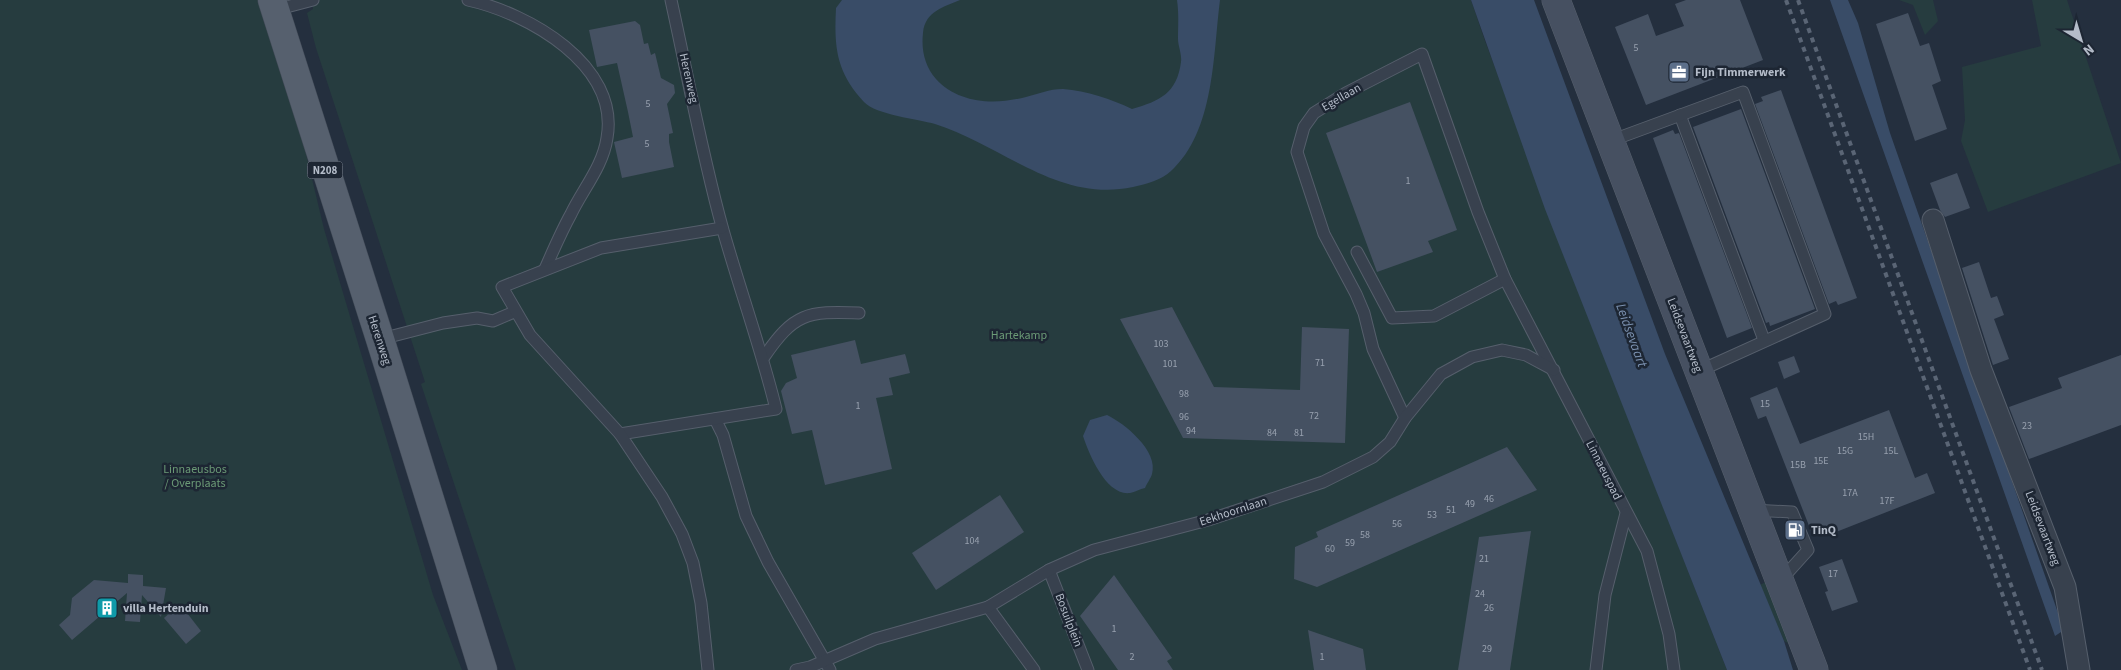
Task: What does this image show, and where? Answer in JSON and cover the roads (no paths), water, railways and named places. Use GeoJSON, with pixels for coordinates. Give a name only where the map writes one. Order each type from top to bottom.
{"type":"FeatureCollection","features":[{"type":"Feature","properties":{"kind":"main road","name":"Herenweg"},"geometry":{"type":"LineString","coordinates":[[273,5],[483,670]]}},
{"type":"Feature","properties":{"kind":"street","name":"Leidsevaartweg"},"geometry":{"type":"LineString","coordinates":[[1556,0],[1814,670]]}},
{"type":"Feature","properties":{"kind":"street","name":"Leidsevaartweg"},"geometry":{"type":"LineString","coordinates":[[1933,220],[1981,370],[2066,587],[2079,670]]}},
{"type":"Feature","properties":{"kind":"lane","name":"Herenweg"},"geometry":{"type":"LineString","coordinates":[[273,5],[313,0]]}},
{"type":"Feature","properties":{"kind":"lane"},"geometry":{"type":"LineString","coordinates":[[468,0],[486,4],[522,19],[552,36],[576,55],[595,80],[606,110],[607,138],[593,176],[571,212],[545,269]]}},
{"type":"Feature","properties":{"kind":"lane","name":"Herenweg"},"geometry":{"type":"LineString","coordinates":[[671,0],[722,228],[748,315],[764,358]]}},
{"type":"Feature","properties":{"kind":"lane","name":"Egellaan"},"geometry":{"type":"LineString","coordinates":[[1404,418],[1373,349],[1364,313],[1356,294],[1324,234],[1302,171],[1297,152],[1304,127],[1314,113],[1422,54],[1478,212],[1505,280]]}},
{"type":"Feature","properties":{"kind":"lane"},"geometry":{"type":"LineString","coordinates":[[1610,141],[1744,92],[1826,314],[1764,340],[1699,371]]}},
{"type":"Feature","properties":{"kind":"lane"},"geometry":{"type":"LineString","coordinates":[[1680,115],[1764,340]]}},
{"type":"Feature","properties":{"kind":"lane"},"geometry":{"type":"LineString","coordinates":[[708,670],[693,563],[682,534],[662,497],[620,434],[530,336],[514,312],[502,287],[600,248],[722,228]]}},
{"type":"Feature","properties":{"kind":"lane"},"geometry":{"type":"LineString","coordinates":[[1357,252],[1392,318],[1434,316],[1505,280]]}},
{"type":"Feature","properties":{"kind":"lane","name":"Linnaeuspad"},"geometry":{"type":"LineString","coordinates":[[1505,280],[1554,370],[1647,551],[1669,634],[1674,670]]}},
{"type":"Feature","properties":{"kind":"lane"},"geometry":{"type":"LineString","coordinates":[[380,339],[477,318],[493,321],[514,312]]}},
{"type":"Feature","properties":{"kind":"lane"},"geometry":{"type":"LineString","coordinates":[[620,434],[776,409],[764,358],[775,341],[794,322],[820,312],[859,313]]}},
{"type":"Feature","properties":{"kind":"lane","name":"Eekhoornlaan"},"geometry":{"type":"LineString","coordinates":[[796,670],[827,665],[875,639],[988,607],[1049,570],[1094,550],[1208,520],[1323,482],[1373,458],[1390,442],[1404,418],[1442,374],[1472,357],[1502,350],[1526,355],[1554,370]]}},
{"type":"Feature","properties":{"kind":"lane"},"geometry":{"type":"LineString","coordinates":[[715,419],[720,426],[746,516],[768,562],[827,665]]}},
{"type":"Feature","properties":{"kind":"lane"},"geometry":{"type":"LineString","coordinates":[[1752,510],[1792,512],[1808,550],[1780,581]]}},
{"type":"Feature","properties":{"kind":"lane"},"geometry":{"type":"LineString","coordinates":[[1596,670],[1605,595],[1626,513]]}},
{"type":"Feature","properties":{"kind":"lane","name":"Bosuilplein"},"geometry":{"type":"LineString","coordinates":[[1049,570],[1088,670]]}},
{"type":"Feature","properties":{"kind":"lane"},"geometry":{"type":"LineString","coordinates":[[988,607],[1034,670]]}},
{"type":"Feature","properties":{"kind":"water"},"geometry":{"type":"Polygon","coordinates":[[[842,0],[960,0],[931,15],[927,20],[923,33],[923,46],[927,64],[936,79],[945,87],[966,98],[990,101],[1014,100],[1063,89],[1099,96],[1132,109],[1159,99],[1166,94],[1176,81],[1181,59],[1178,42],[1177,0],[1220,0],[1213,67],[1204,114],[1196,135],[1185,154],[1171,171],[1149,183],[1106,190],[1080,187],[1055,180],[960,133],[935,124],[887,113],[864,102],[848,80],[839,58],[836,35],[836,8],[842,0]]]}},
{"type":"Feature","properties":{"kind":"water","name":"Leidsevaart"},"geometry":{"type":"Polygon","coordinates":[[[1471,0],[1534,0],[1665,354],[1784,641],[1793,670],[1727,670],[1545,209],[1471,0]]]}},
{"type":"Feature","properties":{"kind":"water"},"geometry":{"type":"Polygon","coordinates":[[[1830,0],[1848,0],[1858,23],[1890,133],[2064,630],[2055,636],[1830,0]]]}},
{"type":"Feature","properties":{"kind":"water"},"geometry":{"type":"Polygon","coordinates":[[[1107,415],[1131,431],[1139,439],[1150,456],[1153,465],[1152,474],[1145,488],[1130,493],[1121,492],[1113,488],[1106,481],[1094,463],[1083,436],[1090,420],[1107,415]]]}},
{"type":"Feature","properties":{"kind":"railway"},"geometry":{"type":"LineString","coordinates":[[1786,0],[2030,670]]}},
{"type":"Feature","properties":{"kind":"railway"},"geometry":{"type":"LineString","coordinates":[[1798,0],[2042,670]]}},
{"type":"Feature","properties":{"kind":"place","name":"Fijn Timmerwerk"},"geometry":{"type":"Point","coordinates":[1679,72]}},
{"type":"Feature","properties":{"kind":"place","name":"TinQ"},"geometry":{"type":"Point","coordinates":[1795,530]}},
{"type":"Feature","properties":{"kind":"place","name":"villa Hertenduin"},"geometry":{"type":"Point","coordinates":[107,608]}},
{"type":"Feature","properties":{"kind":"park label","name":"Hartekamp"},"geometry":{"type":"Point","coordinates":[1019,335]}},
{"type":"Feature","properties":{"kind":"park label","name":"Linnaeusbos / Overplaats"},"geometry":{"type":"Point","coordinates":[195,476]}}]}
